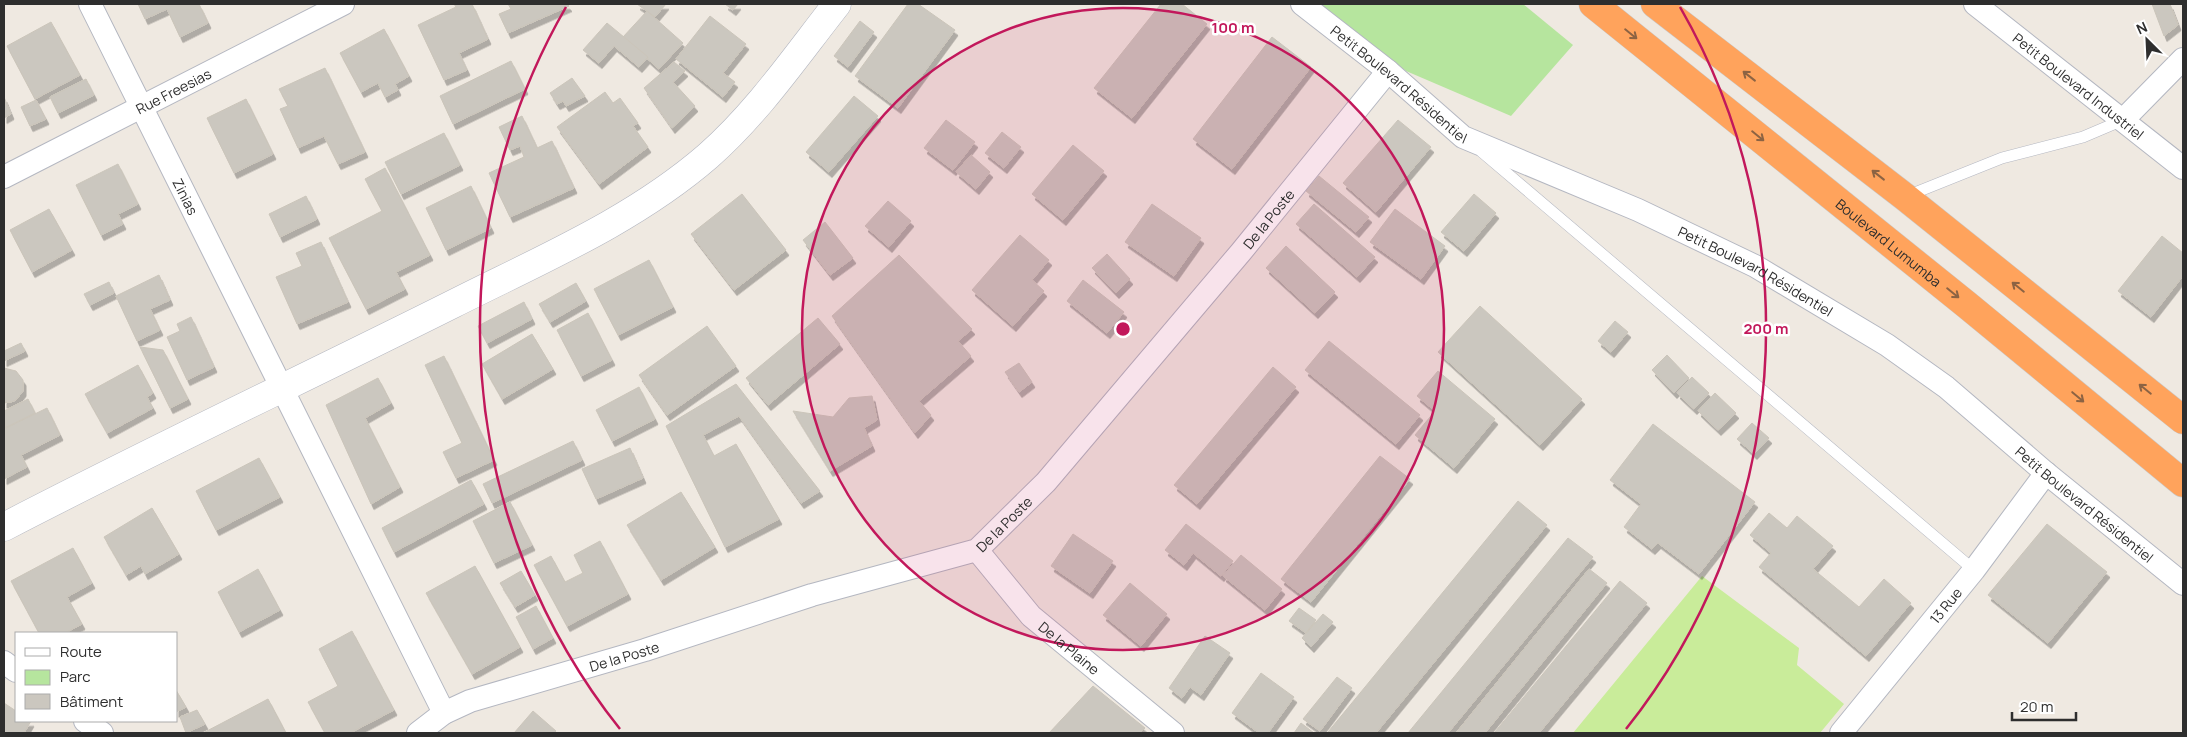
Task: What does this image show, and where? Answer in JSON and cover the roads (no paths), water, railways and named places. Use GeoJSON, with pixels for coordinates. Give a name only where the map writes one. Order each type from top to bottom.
{"type":"FeatureCollection","features":[{"type":"Feature","properties":{"kind":"highway","name":"Boulevard Lumumba"},"geometry":{"type":"LineString","coordinates":[[1593,4],[1968,305],[2183,483]]}},
{"type":"Feature","properties":{"kind":"highway"},"geometry":{"type":"LineString","coordinates":[[1655,4],[1905,197],[2183,420]]}},
{"type":"Feature","properties":{"kind":"street","name":"Zinias"},"geometry":{"type":"LineString","coordinates":[[90,4],[143,107],[281,390]]}},
{"type":"Feature","properties":{"kind":"street","name":"Rue Freesias"},"geometry":{"type":"LineString","coordinates":[[4,177],[343,4]]}},
{"type":"Feature","properties":{"kind":"street"},"geometry":{"type":"LineString","coordinates":[[4,527],[110,472],[281,390],[604,228],[661,193],[708,156],[750,115],[837,4]]}},
{"type":"Feature","properties":{"kind":"street","name":"Petit Boulevard Résidentiel"},"geometry":{"type":"LineString","coordinates":[[1302,4],[1388,71],[1463,137],[1638,210],[1755,266],[1887,345],[1946,387],[2046,473],[2183,584]]}},
{"type":"Feature","properties":{"kind":"street","name":"Petit Boulevard Industriel"},"geometry":{"type":"LineString","coordinates":[[1975,4],[2183,168]]}},
{"type":"Feature","properties":{"kind":"street"},"geometry":{"type":"LineString","coordinates":[[2123,120],[2183,59]]}},
{"type":"Feature","properties":{"kind":"street","name":"De la Poste"},"geometry":{"type":"LineString","coordinates":[[418,733],[444,713],[470,701],[645,650],[812,595],[977,550],[1046,482],[1241,252],[1388,71]]}},
{"type":"Feature","properties":{"kind":"street"},"geometry":{"type":"LineString","coordinates":[[281,390],[444,713]]}},
{"type":"Feature","properties":{"kind":"street","name":"13 Rue"},"geometry":{"type":"LineString","coordinates":[[1841,733],[1974,570],[2046,473]]}},
{"type":"Feature","properties":{"kind":"street","name":"De la Plaine"},"geometry":{"type":"LineString","coordinates":[[977,550],[1031,616],[1173,733]]}},
{"type":"Feature","properties":{"kind":"street"},"geometry":{"type":"LineString","coordinates":[[4,662],[15,670]]}},
{"type":"Feature","properties":{"kind":"street"},"geometry":{"type":"LineString","coordinates":[[86,722],[102,733]]}},
{"type":"Feature","properties":{"kind":"lane"},"geometry":{"type":"LineString","coordinates":[[1905,197],[2002,158],[2083,137],[2123,120]]}},
{"type":"Feature","properties":{"kind":"lane"},"geometry":{"type":"LineString","coordinates":[[1463,137],[1974,570]]}}]}
